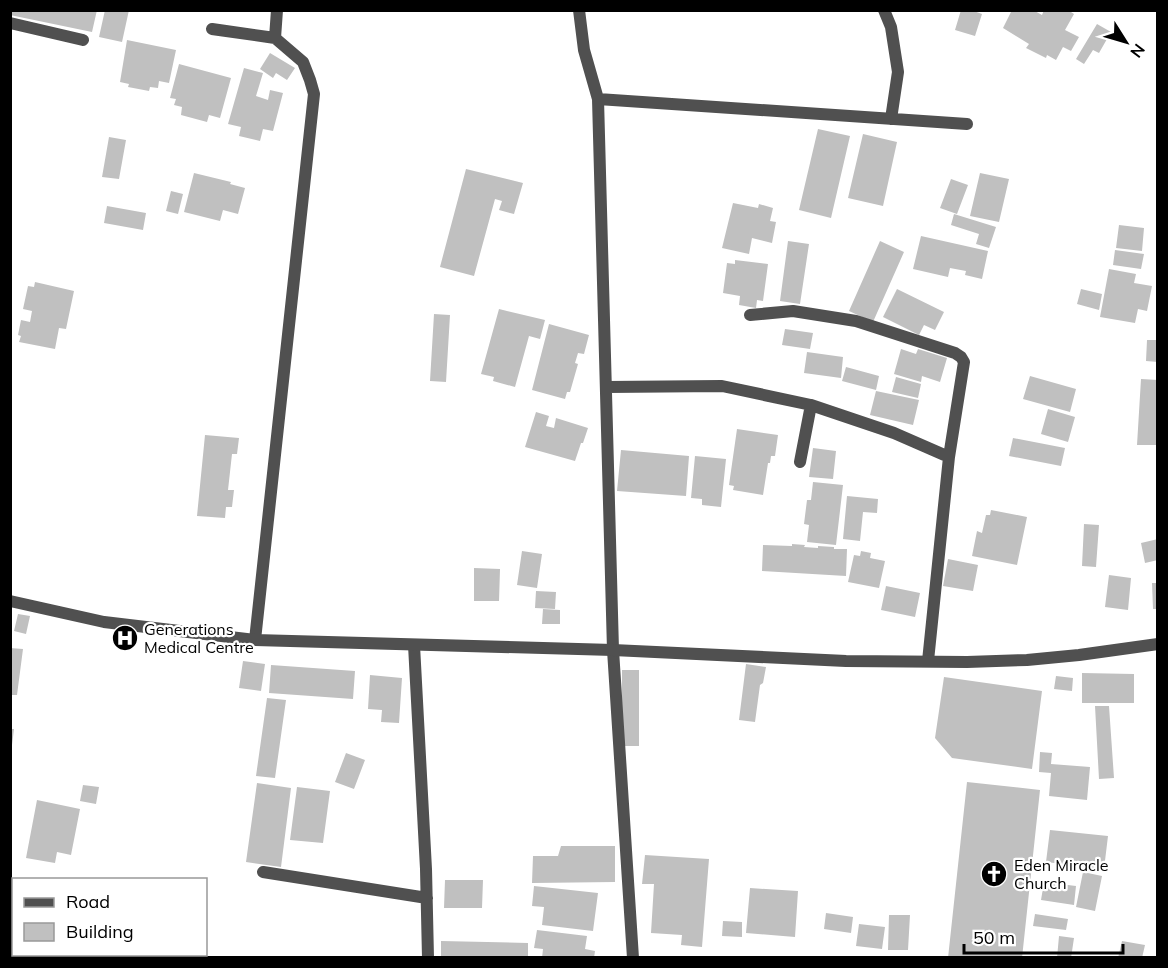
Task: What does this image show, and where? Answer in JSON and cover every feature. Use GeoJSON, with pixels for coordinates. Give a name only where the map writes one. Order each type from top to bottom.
{"type":"FeatureCollection","features":[{"type":"Feature","properties":{"kind":"street"},"geometry":{"type":"LineString","coordinates":[[275,38],[277,10]]}},
{"type":"Feature","properties":{"kind":"street"},"geometry":{"type":"LineString","coordinates":[[579,10],[584,50],[598,99],[613,650],[633,957]]}},
{"type":"Feature","properties":{"kind":"street"},"geometry":{"type":"LineString","coordinates":[[884,10],[891,27],[898,72],[891,119]]}},
{"type":"Feature","properties":{"kind":"street"},"geometry":{"type":"LineString","coordinates":[[10,24],[83,40]]}},
{"type":"Feature","properties":{"kind":"street"},"geometry":{"type":"LineString","coordinates":[[212,29],[275,38],[303,62],[314,94],[255,640]]}},
{"type":"Feature","properties":{"kind":"street"},"geometry":{"type":"LineString","coordinates":[[598,99],[967,124]]}},
{"type":"Feature","properties":{"kind":"street"},"geometry":{"type":"LineString","coordinates":[[750,315],[793,311],[856,321],[956,353],[964,362],[948,457],[928,662]]}},
{"type":"Feature","properties":{"kind":"street"},"geometry":{"type":"LineString","coordinates":[[607,387],[722,386],[811,405],[894,433],[948,457]]}},
{"type":"Feature","properties":{"kind":"street"},"geometry":{"type":"LineString","coordinates":[[800,462],[811,405]]}},
{"type":"Feature","properties":{"kind":"street"},"geometry":{"type":"LineString","coordinates":[[10,601],[104,622],[255,640],[928,662],[1027,660],[1158,644]]}},
{"type":"Feature","properties":{"kind":"street"},"geometry":{"type":"LineString","coordinates":[[414,645],[428,957]]}},
{"type":"Feature","properties":{"kind":"street"},"geometry":{"type":"LineString","coordinates":[[263,872],[427,898]]}},
{"type":"Feature","properties":{"kind":"building"},"geometry":{"type":"Polygon","coordinates":[[[10,10],[97,10],[92,32],[10,15],[10,10]]]}},
{"type":"Feature","properties":{"kind":"building"},"geometry":{"type":"Polygon","coordinates":[[[105,10],[129,10],[122,42],[99,37],[105,10]]]}},
{"type":"Feature","properties":{"kind":"building"},"geometry":{"type":"Polygon","coordinates":[[[961,10],[971,10],[982,14],[975,36],[955,30],[961,10]]]}},
{"type":"Feature","properties":{"kind":"building"},"geometry":{"type":"Polygon","coordinates":[[[1012,10],[1033,10],[1042,15],[1044,10],[1068,10],[1074,14],[1065,30],[1079,37],[1071,51],[1063,47],[1056,60],[1047,55],[1046,58],[1026,48],[1029,44],[1003,28],[1012,10]]]}},
{"type":"Feature","properties":{"kind":"building"},"geometry":{"type":"Polygon","coordinates":[[[1097,24],[1111,32],[1099,53],[1093,50],[1084,64],[1076,59],[1097,24]]]}},
{"type":"Feature","properties":{"kind":"building"},"geometry":{"type":"Polygon","coordinates":[[[127,40],[176,50],[169,83],[159,81],[158,88],[150,87],[149,91],[128,87],[129,84],[120,82],[127,40]]]}},
{"type":"Feature","properties":{"kind":"building"},"geometry":{"type":"Polygon","coordinates":[[[270,53],[295,68],[287,80],[276,73],[273,78],[260,69],[270,53]]]}},
{"type":"Feature","properties":{"kind":"building"},"geometry":{"type":"Polygon","coordinates":[[[179,64],[231,78],[220,118],[209,115],[207,122],[181,115],[182,107],[174,105],[176,99],[170,98],[179,64]]]}},
{"type":"Feature","properties":{"kind":"building"},"geometry":{"type":"Polygon","coordinates":[[[244,68],[263,73],[256,96],[268,100],[270,90],[283,93],[273,131],[263,129],[260,141],[239,136],[241,127],[228,124],[244,68]]]}},
{"type":"Feature","properties":{"kind":"building"},"geometry":{"type":"Polygon","coordinates":[[[818,129],[850,136],[831,218],[799,210],[818,129]]]}},
{"type":"Feature","properties":{"kind":"building"},"geometry":{"type":"Polygon","coordinates":[[[863,134],[897,142],[883,206],[848,198],[863,134]]]}},
{"type":"Feature","properties":{"kind":"building"},"geometry":{"type":"Polygon","coordinates":[[[109,137],[126,140],[119,179],[102,177],[109,137]]]}},
{"type":"Feature","properties":{"kind":"building"},"geometry":{"type":"Polygon","coordinates":[[[466,169],[523,183],[514,214],[499,210],[502,201],[495,199],[474,276],[440,267],[466,169]]]}},
{"type":"Feature","properties":{"kind":"building"},"geometry":{"type":"Polygon","coordinates":[[[194,173],[231,182],[230,184],[245,188],[238,214],[223,210],[220,221],[184,212],[194,173]]]}},
{"type":"Feature","properties":{"kind":"building"},"geometry":{"type":"Polygon","coordinates":[[[980,173],[1009,179],[999,222],[970,216],[980,173]]]}},
{"type":"Feature","properties":{"kind":"building"},"geometry":{"type":"Polygon","coordinates":[[[951,179],[968,185],[957,214],[940,208],[951,179]]]}},
{"type":"Feature","properties":{"kind":"building"},"geometry":{"type":"Polygon","coordinates":[[[171,191],[183,194],[178,214],[166,211],[171,191]]]}},
{"type":"Feature","properties":{"kind":"building"},"geometry":{"type":"Polygon","coordinates":[[[733,203],[758,208],[759,204],[773,208],[770,221],[776,222],[772,243],[752,238],[749,254],[722,248],[733,203]]]}},
{"type":"Feature","properties":{"kind":"building"},"geometry":{"type":"Polygon","coordinates":[[[107,206],[146,213],[143,230],[104,223],[107,206]]]}},
{"type":"Feature","properties":{"kind":"building"},"geometry":{"type":"Polygon","coordinates":[[[954,214],[996,227],[989,248],[976,244],[979,234],[951,225],[954,214]]]}},
{"type":"Feature","properties":{"kind":"building"},"geometry":{"type":"Polygon","coordinates":[[[1119,225],[1144,228],[1142,251],[1116,248],[1119,225]]]}},
{"type":"Feature","properties":{"kind":"building"},"geometry":{"type":"Polygon","coordinates":[[[921,236],[988,251],[982,279],[965,275],[966,271],[950,268],[948,277],[913,269],[921,236]]]}},
{"type":"Feature","properties":{"kind":"building"},"geometry":{"type":"Polygon","coordinates":[[[788,241],[809,244],[800,304],[780,301],[788,241]]]}},
{"type":"Feature","properties":{"kind":"building"},"geometry":{"type":"Polygon","coordinates":[[[880,241],[904,252],[873,322],[849,311],[880,241]]]}},
{"type":"Feature","properties":{"kind":"building"},"geometry":{"type":"Polygon","coordinates":[[[1115,250],[1144,254],[1141,269],[1113,265],[1115,250]]]}},
{"type":"Feature","properties":{"kind":"building"},"geometry":{"type":"Polygon","coordinates":[[[735,260],[768,264],[763,301],[757,300],[756,308],[739,305],[740,296],[723,293],[727,263],[735,264],[735,260]]]}},
{"type":"Feature","properties":{"kind":"building"},"geometry":{"type":"Polygon","coordinates":[[[1109,269],[1136,274],[1134,283],[1152,286],[1147,311],[1138,309],[1135,323],[1100,317],[1109,269]]]}},
{"type":"Feature","properties":{"kind":"building"},"geometry":{"type":"Polygon","coordinates":[[[35,282],[74,291],[66,329],[59,328],[55,349],[19,342],[21,320],[30,322],[32,311],[23,309],[28,286],[34,287],[35,282]]]}},
{"type":"Feature","properties":{"kind":"building"},"geometry":{"type":"Polygon","coordinates":[[[897,289],[944,312],[935,330],[924,325],[919,335],[883,317],[897,289]]]}},
{"type":"Feature","properties":{"kind":"building"},"geometry":{"type":"Polygon","coordinates":[[[1081,289],[1102,294],[1099,310],[1077,304],[1081,289]]]}},
{"type":"Feature","properties":{"kind":"building"},"geometry":{"type":"Polygon","coordinates":[[[499,309],[545,320],[540,339],[529,336],[515,387],[493,381],[494,377],[481,374],[499,309]]]}},
{"type":"Feature","properties":{"kind":"building"},"geometry":{"type":"Polygon","coordinates":[[[434,314],[450,315],[446,382],[430,381],[434,314]]]}},
{"type":"Feature","properties":{"kind":"building"},"geometry":{"type":"Polygon","coordinates":[[[549,324],[589,335],[584,354],[578,353],[575,363],[578,364],[570,392],[567,392],[565,399],[532,390],[549,324]]]}},
{"type":"Feature","properties":{"kind":"building"},"geometry":{"type":"Polygon","coordinates":[[[785,329],[813,333],[810,349],[782,345],[785,329]]]}},
{"type":"Feature","properties":{"kind":"building"},"geometry":{"type":"Polygon","coordinates":[[[1147,340],[1158,340],[1158,362],[1146,361],[1147,340]]]}},
{"type":"Feature","properties":{"kind":"building"},"geometry":{"type":"Polygon","coordinates":[[[901,349],[916,354],[918,349],[947,358],[940,382],[922,376],[921,382],[894,374],[901,349]]]}},
{"type":"Feature","properties":{"kind":"building"},"geometry":{"type":"Polygon","coordinates":[[[807,352],[843,357],[841,378],[804,373],[807,352]]]}},
{"type":"Feature","properties":{"kind":"building"},"geometry":{"type":"Polygon","coordinates":[[[846,367],[879,376],[876,390],[842,381],[846,367]]]}},
{"type":"Feature","properties":{"kind":"building"},"geometry":{"type":"Polygon","coordinates":[[[1030,376],[1076,389],[1070,412],[1023,399],[1030,376]]]}},
{"type":"Feature","properties":{"kind":"building"},"geometry":{"type":"Polygon","coordinates":[[[896,377],[921,384],[918,398],[892,392],[896,377]]]}},
{"type":"Feature","properties":{"kind":"building"},"geometry":{"type":"Polygon","coordinates":[[[1141,379],[1158,380],[1158,445],[1137,445],[1141,379]]]}},
{"type":"Feature","properties":{"kind":"building"},"geometry":{"type":"Polygon","coordinates":[[[876,391],[919,400],[913,425],[870,415],[876,391]]]}},
{"type":"Feature","properties":{"kind":"building"},"geometry":{"type":"Polygon","coordinates":[[[1048,409],[1075,417],[1068,442],[1041,434],[1048,409]]]}},
{"type":"Feature","properties":{"kind":"building"},"geometry":{"type":"Polygon","coordinates":[[[536,412],[549,416],[546,426],[554,428],[556,418],[588,428],[575,461],[525,447],[536,412]]]}},
{"type":"Feature","properties":{"kind":"building"},"geometry":{"type":"Polygon","coordinates":[[[737,429],[778,435],[775,456],[771,456],[770,463],[768,463],[763,495],[733,490],[734,486],[729,485],[737,429]]]}},
{"type":"Feature","properties":{"kind":"building"},"geometry":{"type":"Polygon","coordinates":[[[205,435],[239,438],[237,454],[232,454],[228,490],[234,490],[232,507],[226,507],[225,518],[197,516],[205,435]]]}},
{"type":"Feature","properties":{"kind":"building"},"geometry":{"type":"Polygon","coordinates":[[[1013,438],[1065,448],[1061,466],[1009,456],[1013,438]]]}},
{"type":"Feature","properties":{"kind":"building"},"geometry":{"type":"Polygon","coordinates":[[[813,448],[836,451],[833,479],[809,477],[813,448]]]}},
{"type":"Feature","properties":{"kind":"building"},"geometry":{"type":"Polygon","coordinates":[[[621,450],[689,456],[686,496],[617,491],[621,450]]]}},
{"type":"Feature","properties":{"kind":"building"},"geometry":{"type":"Polygon","coordinates":[[[695,456],[726,459],[721,507],[702,505],[702,499],[691,498],[695,456]]]}},
{"type":"Feature","properties":{"kind":"building"},"geometry":{"type":"Polygon","coordinates":[[[813,482],[843,485],[836,545],[807,542],[809,525],[804,524],[807,500],[811,500],[813,482]]]}},
{"type":"Feature","properties":{"kind":"building"},"geometry":{"type":"Polygon","coordinates":[[[847,496],[878,499],[877,513],[863,512],[860,541],[843,539],[847,496]]]}},
{"type":"Feature","properties":{"kind":"building"},"geometry":{"type":"Polygon","coordinates":[[[991,510],[1027,517],[1017,565],[972,556],[977,531],[982,533],[986,515],[990,515],[991,510]]]}},
{"type":"Feature","properties":{"kind":"building"},"geometry":{"type":"Polygon","coordinates":[[[1084,524],[1099,525],[1096,567],[1082,566],[1084,524]]]}},
{"type":"Feature","properties":{"kind":"building"},"geometry":{"type":"Polygon","coordinates":[[[1158,539],[1158,560],[1145,563],[1141,543],[1158,539]]]}},
{"type":"Feature","properties":{"kind":"building"},"geometry":{"type":"Polygon","coordinates":[[[792,544],[805,545],[804,547],[847,549],[846,576],[762,571],[763,545],[792,546],[792,544]]]}},
{"type":"Feature","properties":{"kind":"building"},"geometry":{"type":"Polygon","coordinates":[[[522,551],[542,554],[537,588],[517,585],[522,551]]]}},
{"type":"Feature","properties":{"kind":"building"},"geometry":{"type":"Polygon","coordinates":[[[861,551],[871,553],[870,558],[885,561],[879,588],[848,582],[854,555],[860,556],[861,551]]]}},
{"type":"Feature","properties":{"kind":"building"},"geometry":{"type":"Polygon","coordinates":[[[948,559],[978,565],[973,591],[943,586],[948,559]]]}},
{"type":"Feature","properties":{"kind":"building"},"geometry":{"type":"Polygon","coordinates":[[[474,568],[500,569],[499,601],[474,601],[474,568]]]}},
{"type":"Feature","properties":{"kind":"building"},"geometry":{"type":"Polygon","coordinates":[[[1109,575],[1131,578],[1128,610],[1105,607],[1109,575]]]}},
{"type":"Feature","properties":{"kind":"building"},"geometry":{"type":"Polygon","coordinates":[[[1152,583],[1158,583],[1158,609],[1153,609],[1152,583]]]}},
{"type":"Feature","properties":{"kind":"building"},"geometry":{"type":"Polygon","coordinates":[[[886,586],[920,593],[915,617],[881,610],[886,586]]]}},
{"type":"Feature","properties":{"kind":"building"},"geometry":{"type":"Polygon","coordinates":[[[536,591],[556,592],[555,609],[535,608],[536,591]]]}},
{"type":"Feature","properties":{"kind":"building"},"geometry":{"type":"Polygon","coordinates":[[[543,609],[560,610],[560,624],[542,624],[543,609]]]}},
{"type":"Feature","properties":{"kind":"building"},"geometry":{"type":"Polygon","coordinates":[[[18,614],[30,616],[26,634],[14,631],[18,614]]]}},
{"type":"Feature","properties":{"kind":"building"},"geometry":{"type":"Polygon","coordinates":[[[10,648],[23,649],[17,695],[10,695],[10,648]]]}},
{"type":"Feature","properties":{"kind":"building"},"geometry":{"type":"Polygon","coordinates":[[[243,661],[265,664],[261,691],[239,688],[243,661]]]}},
{"type":"Feature","properties":{"kind":"building"},"geometry":{"type":"Polygon","coordinates":[[[746,664],[766,667],[763,683],[760,685],[755,722],[739,720],[746,664]]]}},
{"type":"Feature","properties":{"kind":"building"},"geometry":{"type":"Polygon","coordinates":[[[271,665],[355,671],[353,699],[269,693],[271,665]]]}},
{"type":"Feature","properties":{"kind":"building"},"geometry":{"type":"Polygon","coordinates":[[[622,670],[639,670],[639,746],[622,746],[622,670]]]}},
{"type":"Feature","properties":{"kind":"building"},"geometry":{"type":"Polygon","coordinates":[[[1082,673],[1134,674],[1134,703],[1082,703],[1082,673]]]}},
{"type":"Feature","properties":{"kind":"building"},"geometry":{"type":"Polygon","coordinates":[[[370,675],[402,678],[399,723],[381,722],[382,710],[368,709],[370,675]]]}},
{"type":"Feature","properties":{"kind":"building"},"geometry":{"type":"Polygon","coordinates":[[[1056,676],[1073,678],[1072,691],[1054,689],[1056,676]]]}},
{"type":"Feature","properties":{"kind":"building"},"geometry":{"type":"Polygon","coordinates":[[[944,677],[1042,691],[1032,769],[952,758],[935,738],[944,677]]]}},
{"type":"Feature","properties":{"kind":"building"},"geometry":{"type":"Polygon","coordinates":[[[267,698],[286,700],[275,778],[256,776],[267,698]]]}},
{"type":"Feature","properties":{"kind":"building"},"geometry":{"type":"Polygon","coordinates":[[[1095,706],[1109,706],[1114,778],[1099,779],[1095,706]]]}},
{"type":"Feature","properties":{"kind":"building"},"geometry":{"type":"Polygon","coordinates":[[[10,729],[14,729],[12,745],[10,745],[10,729]]]}},
{"type":"Feature","properties":{"kind":"building"},"geometry":{"type":"Polygon","coordinates":[[[1040,752],[1052,753],[1051,764],[1090,767],[1087,800],[1049,796],[1051,773],[1039,772],[1040,752]]]}},
{"type":"Feature","properties":{"kind":"building"},"geometry":{"type":"Polygon","coordinates":[[[346,753],[365,760],[354,789],[335,782],[346,753]]]}},
{"type":"Feature","properties":{"kind":"building","name":"Eden Miracle Church"},"geometry":{"type":"Polygon","coordinates":[[[967,782],[1040,790],[1022,958],[948,958],[967,782]]]}},
{"type":"Feature","properties":{"kind":"building"},"geometry":{"type":"Polygon","coordinates":[[[257,783],[291,788],[281,867],[246,862],[257,783]]]}},
{"type":"Feature","properties":{"kind":"building"},"geometry":{"type":"Polygon","coordinates":[[[83,785],[99,787],[96,804],[80,801],[83,785]]]}},
{"type":"Feature","properties":{"kind":"building"},"geometry":{"type":"Polygon","coordinates":[[[297,787],[330,791],[323,843],[290,840],[297,787]]]}},
{"type":"Feature","properties":{"kind":"building"},"geometry":{"type":"Polygon","coordinates":[[[37,800],[80,809],[71,855],[57,852],[55,863],[26,858],[37,800]]]}},
{"type":"Feature","properties":{"kind":"building"},"geometry":{"type":"Polygon","coordinates":[[[1050,830],[1108,836],[1104,869],[1046,862],[1050,830]]]}},
{"type":"Feature","properties":{"kind":"building"},"geometry":{"type":"Polygon","coordinates":[[[561,846],[615,846],[615,882],[532,883],[533,856],[558,856],[561,846]]]}},
{"type":"Feature","properties":{"kind":"building"},"geometry":{"type":"Polygon","coordinates":[[[645,855],[709,859],[702,947],[681,945],[682,935],[651,933],[654,884],[642,884],[645,855]]]}},
{"type":"Feature","properties":{"kind":"building"},"geometry":{"type":"Polygon","coordinates":[[[1083,872],[1102,876],[1095,911],[1076,907],[1083,872]]]}},
{"type":"Feature","properties":{"kind":"building"},"geometry":{"type":"Polygon","coordinates":[[[445,880],[483,880],[482,908],[444,908],[445,880]]]}},
{"type":"Feature","properties":{"kind":"building"},"geometry":{"type":"Polygon","coordinates":[[[1044,882],[1076,886],[1074,905],[1041,900],[1044,882]]]}},
{"type":"Feature","properties":{"kind":"building"},"geometry":{"type":"Polygon","coordinates":[[[534,886],[598,893],[593,931],[542,925],[544,907],[532,906],[534,886]]]}},
{"type":"Feature","properties":{"kind":"building"},"geometry":{"type":"Polygon","coordinates":[[[750,888],[798,891],[795,937],[746,933],[750,888]]]}},
{"type":"Feature","properties":{"kind":"building"},"geometry":{"type":"Polygon","coordinates":[[[826,913],[853,917],[851,933],[824,929],[826,913]]]}},
{"type":"Feature","properties":{"kind":"building"},"geometry":{"type":"Polygon","coordinates":[[[1035,914],[1068,919],[1066,930],[1033,926],[1035,914]]]}},
{"type":"Feature","properties":{"kind":"building"},"geometry":{"type":"Polygon","coordinates":[[[889,915],[910,915],[908,950],[888,950],[889,915]]]}},
{"type":"Feature","properties":{"kind":"building"},"geometry":{"type":"Polygon","coordinates":[[[723,921],[742,922],[742,937],[722,936],[723,921]]]}},
{"type":"Feature","properties":{"kind":"building"},"geometry":{"type":"Polygon","coordinates":[[[859,924],[885,927],[882,949],[856,946],[859,924]]]}},
{"type":"Feature","properties":{"kind":"building"},"geometry":{"type":"Polygon","coordinates":[[[537,930],[587,936],[585,949],[595,951],[594,958],[542,958],[543,949],[534,948],[537,930]]]}},
{"type":"Feature","properties":{"kind":"building"},"geometry":{"type":"Polygon","coordinates":[[[1059,936],[1074,938],[1071,958],[1057,958],[1059,936]]]}},
{"type":"Feature","properties":{"kind":"building"},"geometry":{"type":"Polygon","coordinates":[[[441,941],[528,943],[528,958],[441,958],[441,941]]]}},
{"type":"Feature","properties":{"kind":"building"},"geometry":{"type":"Polygon","coordinates":[[[1122,941],[1145,945],[1142,958],[1118,958],[1122,941]]]}},
{"type":"Feature","properties":{"kind":"building"},"geometry":{"type":"Polygon","coordinates":[[[140,956],[188,956],[188,958],[140,958],[140,956]]]}},
{"type":"Feature","properties":{"kind":"place","name":"Generations Medical Centre"},"geometry":{"type":"Point","coordinates":[125,638]}},
{"type":"Feature","properties":{"kind":"place","name":"Eden Miracle Church"},"geometry":{"type":"Point","coordinates":[994,874]}}]}
